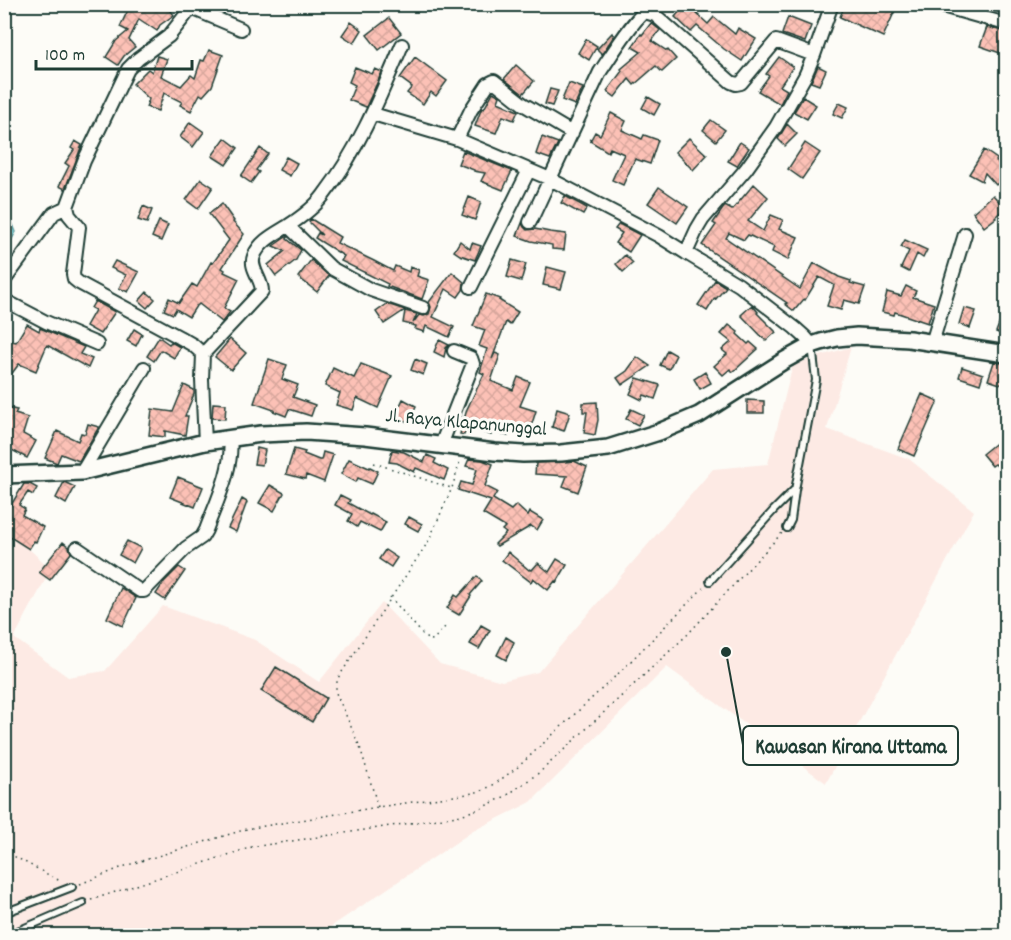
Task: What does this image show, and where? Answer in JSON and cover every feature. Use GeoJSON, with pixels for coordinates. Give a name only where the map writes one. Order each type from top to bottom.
{"type":"FeatureCollection","features":[{"type":"Feature","properties":{"kind":"street"},"geometry":{"type":"LineString","coordinates":[[686,253],[703,219],[746,170],[776,127],[805,76],[832,4]]}},
{"type":"Feature","properties":{"kind":"street"},"geometry":{"type":"LineString","coordinates":[[935,4],[1006,24]]}},
{"type":"Feature","properties":{"kind":"street"},"geometry":{"type":"LineString","coordinates":[[203,354],[193,345],[75,279],[73,274],[79,227],[69,215],[67,207],[84,161],[128,69],[169,36],[192,10],[241,29]]}},
{"type":"Feature","properties":{"kind":"street"},"geometry":{"type":"LineString","coordinates":[[530,222],[600,72],[638,17],[645,12],[655,15],[736,84],[741,83],[776,41],[814,55]]}},
{"type":"Feature","properties":{"kind":"street"},"geometry":{"type":"LineString","coordinates":[[205,442],[203,354],[260,294],[262,287],[253,266],[254,256],[271,235],[288,226],[322,198],[340,171],[373,114],[402,45]]}},
{"type":"Feature","properties":{"kind":"street"},"geometry":{"type":"LineString","coordinates":[[457,139],[471,110],[488,84],[494,81],[523,104],[572,133]]}},
{"type":"Feature","properties":{"kind":"street"},"geometry":{"type":"LineString","coordinates":[[373,114],[457,139],[550,179],[659,237],[739,285],[795,328],[812,345]]}},
{"type":"Feature","properties":{"kind":"street"},"geometry":{"type":"LineString","coordinates":[[471,287],[529,170]]}},
{"type":"Feature","properties":{"kind":"street"},"geometry":{"type":"LineString","coordinates":[[4,281],[54,213],[67,207]]}},
{"type":"Feature","properties":{"kind":"street"},"geometry":{"type":"LineString","coordinates":[[288,226],[331,268],[371,290],[423,308]]}},
{"type":"Feature","properties":{"kind":"street"},"geometry":{"type":"LineString","coordinates":[[932,343],[965,234]]}},
{"type":"Feature","properties":{"kind":"street"},"geometry":{"type":"LineString","coordinates":[[4,300],[46,322],[97,344]]}},
{"type":"Feature","properties":{"kind":"street","name":"Jl. Raya Klapanunggal"},"geometry":{"type":"LineString","coordinates":[[4,475],[82,472],[205,442],[261,434],[306,432],[365,436],[514,453],[561,453],[608,448],[659,432],[699,415],[785,360],[812,345],[837,338],[857,336],[909,339],[1006,354]]}},
{"type":"Feature","properties":{"kind":"street"},"geometry":{"type":"LineString","coordinates":[[441,445],[472,364],[471,358],[454,351]]}},
{"type":"Feature","properties":{"kind":"street"},"geometry":{"type":"LineString","coordinates":[[82,472],[144,368]]}},
{"type":"Feature","properties":{"kind":"street"},"geometry":{"type":"LineString","coordinates":[[76,548],[140,591],[144,591],[186,549],[202,537],[206,530],[228,470],[232,447],[230,438]]}},
{"type":"Feature","properties":{"kind":"lane"},"geometry":{"type":"LineString","coordinates":[[787,528],[791,520],[816,380],[812,345]]}},
{"type":"Feature","properties":{"kind":"lane"},"geometry":{"type":"LineString","coordinates":[[710,581],[795,489]]}},
{"type":"Feature","properties":{"kind":"lane"},"geometry":{"type":"LineString","coordinates":[[4,913],[72,887]]}},
{"type":"Feature","properties":{"kind":"lane"},"geometry":{"type":"LineString","coordinates":[[6,936],[83,903]]}},
{"type":"Feature","properties":{"kind":"path"},"geometry":{"type":"LineString","coordinates":[[378,807],[360,747],[336,693],[336,686],[338,678],[428,542],[452,488],[464,448]]}},
{"type":"Feature","properties":{"kind":"path"},"geometry":{"type":"LineString","coordinates":[[374,463],[452,488]]}},
{"type":"Feature","properties":{"kind":"path"},"geometry":{"type":"LineString","coordinates":[[83,903],[252,847],[457,816],[480,809],[506,796],[540,772],[687,635],[787,528]]}},
{"type":"Feature","properties":{"kind":"path"},"geometry":{"type":"LineString","coordinates":[[4,851],[72,887],[128,865],[247,829],[481,791],[518,767],[621,671],[710,581]]}},
{"type":"Feature","properties":{"kind":"path"},"geometry":{"type":"LineString","coordinates":[[390,597],[427,639],[433,640],[445,627]]}},
{"type":"Feature","properties":{"kind":"shaded area"},"geometry":{"type":"Polygon","coordinates":[[[851,347],[827,429],[909,459],[974,511],[826,783],[667,667],[531,802],[473,831],[317,936],[5,935],[4,526],[51,569],[14,638],[68,677],[105,671],[163,606],[255,640],[319,682],[382,603],[440,664],[502,681],[538,672],[713,469],[768,464],[793,364],[851,347]]]}},
{"type":"Feature","properties":{"kind":"water"},"geometry":{"type":"Polygon","coordinates":[[[5,206],[16,232],[4,251],[5,206]]]}},
{"type":"Feature","properties":{"kind":"building"},"geometry":{"type":"Polygon","coordinates":[[[134,4],[166,4],[174,15],[160,25],[157,31],[139,19],[129,40],[135,47],[124,56],[118,65],[106,57],[116,41],[128,31],[120,27],[128,10],[131,11],[134,4]]]}},
{"type":"Feature","properties":{"kind":"building"},"geometry":{"type":"Polygon","coordinates":[[[686,4],[708,24],[714,17],[735,34],[738,28],[756,39],[742,61],[697,26],[691,32],[675,17],[686,4]]]}},
{"type":"Feature","properties":{"kind":"building"},"geometry":{"type":"Polygon","coordinates":[[[845,4],[898,4],[883,37],[840,17],[845,4]]]}},
{"type":"Feature","properties":{"kind":"building"},"geometry":{"type":"Polygon","coordinates":[[[968,4],[997,4],[994,12],[968,4]]]}},
{"type":"Feature","properties":{"kind":"building"},"geometry":{"type":"Polygon","coordinates":[[[788,17],[811,26],[805,42],[782,34],[788,17]]]}},
{"type":"Feature","properties":{"kind":"building"},"geometry":{"type":"Polygon","coordinates":[[[389,18],[401,33],[379,50],[367,35],[389,18]]]}},
{"type":"Feature","properties":{"kind":"building"},"geometry":{"type":"Polygon","coordinates":[[[351,22],[362,30],[354,43],[342,35],[351,22]]]}},
{"type":"Feature","properties":{"kind":"building"},"geometry":{"type":"Polygon","coordinates":[[[651,23],[660,30],[652,41],[668,50],[676,59],[662,72],[656,66],[634,85],[629,79],[615,97],[607,91],[622,71],[621,69],[641,52],[632,47],[651,23]]]}},
{"type":"Feature","properties":{"kind":"building"},"geometry":{"type":"Polygon","coordinates":[[[987,27],[1006,32],[1006,46],[1003,54],[980,46],[987,27]]]}},
{"type":"Feature","properties":{"kind":"building"},"geometry":{"type":"Polygon","coordinates":[[[612,33],[614,36],[602,54],[597,49],[612,33]]]}},
{"type":"Feature","properties":{"kind":"building"},"geometry":{"type":"Polygon","coordinates":[[[586,39],[597,46],[589,60],[578,53],[586,39]]]}},
{"type":"Feature","properties":{"kind":"building"},"geometry":{"type":"Polygon","coordinates":[[[209,50],[223,55],[212,86],[203,96],[200,94],[191,111],[180,105],[182,102],[164,93],[158,111],[146,107],[149,99],[133,84],[148,69],[152,72],[157,56],[167,59],[161,76],[181,86],[191,75],[195,78],[201,60],[204,61],[209,50]]]}},
{"type":"Feature","properties":{"kind":"building"},"geometry":{"type":"Polygon","coordinates":[[[415,57],[447,81],[436,96],[431,92],[423,104],[407,93],[412,87],[400,78],[415,57]]]}},
{"type":"Feature","properties":{"kind":"building"},"geometry":{"type":"Polygon","coordinates":[[[779,57],[793,67],[780,86],[787,90],[780,104],[758,91],[769,76],[766,74],[779,57]]]}},
{"type":"Feature","properties":{"kind":"building"},"geometry":{"type":"Polygon","coordinates":[[[516,65],[534,81],[523,94],[504,79],[516,65]]]}},
{"type":"Feature","properties":{"kind":"building"},"geometry":{"type":"Polygon","coordinates":[[[818,66],[826,70],[819,85],[811,82],[818,66]]]}},
{"type":"Feature","properties":{"kind":"building"},"geometry":{"type":"Polygon","coordinates":[[[355,67],[372,74],[375,69],[382,72],[366,107],[349,100],[355,85],[349,82],[355,67]]]}},
{"type":"Feature","properties":{"kind":"building"},"geometry":{"type":"Polygon","coordinates":[[[569,83],[583,88],[575,105],[562,100],[569,83]]]}},
{"type":"Feature","properties":{"kind":"building"},"geometry":{"type":"Polygon","coordinates":[[[550,89],[558,91],[552,106],[545,104],[550,89]]]}},
{"type":"Feature","properties":{"kind":"building"},"geometry":{"type":"Polygon","coordinates":[[[493,92],[500,96],[498,102],[518,111],[514,120],[503,116],[496,133],[475,126],[482,108],[484,109],[493,92]]]}},
{"type":"Feature","properties":{"kind":"building"},"geometry":{"type":"Polygon","coordinates":[[[648,97],[660,104],[654,115],[642,108],[648,97]]]}},
{"type":"Feature","properties":{"kind":"building"},"geometry":{"type":"Polygon","coordinates":[[[803,97],[816,105],[807,119],[794,112],[803,97]]]}},
{"type":"Feature","properties":{"kind":"building"},"geometry":{"type":"Polygon","coordinates":[[[839,103],[848,107],[842,118],[833,114],[839,103]]]}},
{"type":"Feature","properties":{"kind":"building"},"geometry":{"type":"Polygon","coordinates":[[[611,113],[626,121],[622,130],[642,139],[644,135],[658,140],[650,164],[635,159],[623,185],[612,180],[624,154],[610,148],[608,152],[590,141],[595,132],[600,135],[611,113]]]}},
{"type":"Feature","properties":{"kind":"building"},"geometry":{"type":"Polygon","coordinates":[[[711,120],[725,130],[716,141],[703,130],[711,120]]]}},
{"type":"Feature","properties":{"kind":"building"},"geometry":{"type":"Polygon","coordinates":[[[190,122],[204,132],[193,147],[180,137],[190,122]]]}},
{"type":"Feature","properties":{"kind":"building"},"geometry":{"type":"Polygon","coordinates":[[[787,124],[797,134],[785,146],[778,139],[787,124]]]}},
{"type":"Feature","properties":{"kind":"building"},"geometry":{"type":"Polygon","coordinates":[[[542,137],[558,143],[550,159],[536,154],[542,137]]]}},
{"type":"Feature","properties":{"kind":"building"},"geometry":{"type":"Polygon","coordinates":[[[225,138],[238,148],[226,165],[212,156],[225,138]]]}},
{"type":"Feature","properties":{"kind":"building"},"geometry":{"type":"Polygon","coordinates":[[[689,138],[707,155],[693,170],[675,152],[689,138]]]}},
{"type":"Feature","properties":{"kind":"building"},"geometry":{"type":"Polygon","coordinates":[[[75,141],[82,145],[65,189],[59,186],[69,166],[65,163],[74,150],[71,148],[75,141]]]}},
{"type":"Feature","properties":{"kind":"building"},"geometry":{"type":"Polygon","coordinates":[[[740,142],[749,148],[737,166],[728,161],[740,142]]]}},
{"type":"Feature","properties":{"kind":"building"},"geometry":{"type":"Polygon","coordinates":[[[805,143],[820,153],[802,179],[788,169],[805,143]]]}},
{"type":"Feature","properties":{"kind":"building"},"geometry":{"type":"Polygon","coordinates":[[[260,148],[268,154],[256,170],[259,172],[251,183],[241,176],[260,148]]]}},
{"type":"Feature","properties":{"kind":"building"},"geometry":{"type":"Polygon","coordinates":[[[984,150],[997,159],[996,161],[1006,172],[1006,175],[996,185],[985,173],[982,181],[969,174],[984,150]]]}},
{"type":"Feature","properties":{"kind":"building"},"geometry":{"type":"Polygon","coordinates":[[[463,151],[512,171],[503,190],[481,181],[485,173],[458,164],[463,151]]]}},
{"type":"Feature","properties":{"kind":"building"},"geometry":{"type":"Polygon","coordinates":[[[286,157],[297,163],[290,176],[279,170],[286,157]]]}},
{"type":"Feature","properties":{"kind":"building"},"geometry":{"type":"Polygon","coordinates":[[[201,179],[213,187],[198,209],[186,200],[201,179]]]}},
{"type":"Feature","properties":{"kind":"building"},"geometry":{"type":"Polygon","coordinates":[[[754,184],[768,197],[748,221],[763,231],[771,215],[783,220],[779,229],[798,237],[788,260],[772,252],[774,247],[748,235],[744,240],[729,233],[726,238],[800,289],[814,263],[851,281],[850,283],[865,287],[859,304],[844,300],[841,310],[827,306],[834,285],[819,277],[805,300],[794,311],[785,304],[787,303],[702,245],[716,225],[713,223],[725,206],[732,210],[754,184]]]}},
{"type":"Feature","properties":{"kind":"building"},"geometry":{"type":"Polygon","coordinates":[[[659,187],[688,207],[677,223],[648,203],[659,187]]]}},
{"type":"Feature","properties":{"kind":"building"},"geometry":{"type":"Polygon","coordinates":[[[993,195],[1005,208],[984,227],[973,212],[993,195]]]}},
{"type":"Feature","properties":{"kind":"building"},"geometry":{"type":"Polygon","coordinates":[[[565,196],[587,208],[583,215],[561,203],[565,196]]]}},
{"type":"Feature","properties":{"kind":"building"},"geometry":{"type":"Polygon","coordinates":[[[469,197],[481,202],[475,220],[462,215],[469,197]]]}},
{"type":"Feature","properties":{"kind":"building"},"geometry":{"type":"Polygon","coordinates":[[[222,204],[244,234],[222,268],[224,272],[239,279],[224,308],[230,312],[222,322],[199,304],[189,317],[176,309],[173,314],[164,310],[169,298],[179,303],[192,284],[197,287],[211,262],[213,263],[229,240],[209,214],[222,204]]]}},
{"type":"Feature","properties":{"kind":"building"},"geometry":{"type":"Polygon","coordinates":[[[143,206],[152,210],[147,223],[138,220],[143,206]]]}},
{"type":"Feature","properties":{"kind":"building"},"geometry":{"type":"Polygon","coordinates":[[[311,219],[340,237],[337,243],[393,271],[395,266],[409,272],[410,267],[419,270],[417,276],[429,280],[422,299],[387,286],[388,284],[341,261],[344,256],[315,238],[318,233],[322,235],[309,222],[311,219]]]}},
{"type":"Feature","properties":{"kind":"building"},"geometry":{"type":"Polygon","coordinates":[[[159,221],[168,225],[161,241],[152,237],[159,221]]]}},
{"type":"Feature","properties":{"kind":"building"},"geometry":{"type":"Polygon","coordinates":[[[522,223],[527,230],[535,229],[566,234],[564,250],[552,249],[552,245],[517,236],[522,223]]]}},
{"type":"Feature","properties":{"kind":"building"},"geometry":{"type":"Polygon","coordinates":[[[619,224],[640,235],[629,252],[615,243],[622,233],[615,229],[619,224]]]}},
{"type":"Feature","properties":{"kind":"building"},"geometry":{"type":"Polygon","coordinates":[[[286,237],[301,250],[296,260],[276,276],[268,265],[285,251],[273,246],[286,237]]]}},
{"type":"Feature","properties":{"kind":"building"},"geometry":{"type":"Polygon","coordinates":[[[905,240],[927,250],[923,258],[917,254],[909,272],[901,268],[909,251],[901,247],[905,240]]]}},
{"type":"Feature","properties":{"kind":"building"},"geometry":{"type":"Polygon","coordinates":[[[460,241],[470,249],[472,243],[481,246],[475,260],[454,251],[460,241]]]}},
{"type":"Feature","properties":{"kind":"building"},"geometry":{"type":"Polygon","coordinates":[[[625,255],[633,263],[623,272],[616,264],[625,255]]]}},
{"type":"Feature","properties":{"kind":"building"},"geometry":{"type":"Polygon","coordinates":[[[311,260],[329,276],[317,292],[298,277],[311,260]]]}},
{"type":"Feature","properties":{"kind":"building"},"geometry":{"type":"Polygon","coordinates":[[[512,260],[526,264],[521,281],[507,277],[512,260]]]}},
{"type":"Feature","properties":{"kind":"building"},"geometry":{"type":"Polygon","coordinates":[[[115,261],[139,272],[128,292],[119,288],[126,275],[111,268],[115,261]]]}},
{"type":"Feature","properties":{"kind":"building"},"geometry":{"type":"Polygon","coordinates":[[[547,267],[566,272],[561,289],[543,285],[547,267]]]}},
{"type":"Feature","properties":{"kind":"building"},"geometry":{"type":"Polygon","coordinates":[[[452,272],[464,282],[463,290],[458,297],[446,289],[433,317],[454,327],[449,337],[426,326],[424,332],[415,329],[416,326],[403,323],[405,311],[417,314],[413,323],[419,315],[429,314],[431,307],[429,302],[452,272]]]}},
{"type":"Feature","properties":{"kind":"building"},"geometry":{"type":"Polygon","coordinates":[[[715,280],[726,287],[707,311],[698,305],[715,280]]]}},
{"type":"Feature","properties":{"kind":"building"},"geometry":{"type":"Polygon","coordinates":[[[906,286],[916,291],[913,297],[934,304],[928,323],[895,312],[894,315],[882,312],[887,292],[901,296],[906,286]]]}},
{"type":"Feature","properties":{"kind":"building"},"geometry":{"type":"Polygon","coordinates":[[[147,292],[155,299],[147,308],[139,301],[147,292]]]}},
{"type":"Feature","properties":{"kind":"building"},"geometry":{"type":"Polygon","coordinates":[[[486,294],[500,299],[518,312],[510,325],[506,322],[492,359],[495,353],[500,355],[491,381],[513,390],[518,377],[530,382],[520,406],[536,411],[528,436],[510,429],[508,436],[492,431],[491,435],[479,431],[481,423],[472,419],[464,435],[460,434],[467,409],[484,374],[480,372],[487,349],[479,346],[485,330],[473,326],[486,294]]]}},
{"type":"Feature","properties":{"kind":"building"},"geometry":{"type":"Polygon","coordinates":[[[95,301],[115,312],[100,334],[86,326],[95,310],[91,308],[95,301]]]}},
{"type":"Feature","properties":{"kind":"building"},"geometry":{"type":"Polygon","coordinates":[[[387,304],[405,310],[384,324],[376,312],[387,304]]]}},
{"type":"Feature","properties":{"kind":"building"},"geometry":{"type":"Polygon","coordinates":[[[752,305],[776,332],[766,341],[741,315],[752,305]]]}},
{"type":"Feature","properties":{"kind":"building"},"geometry":{"type":"Polygon","coordinates":[[[1006,306],[1006,336],[996,332],[1006,306]]]}},
{"type":"Feature","properties":{"kind":"building"},"geometry":{"type":"Polygon","coordinates":[[[964,308],[976,311],[970,328],[959,324],[964,308]]]}},
{"type":"Feature","properties":{"kind":"building"},"geometry":{"type":"Polygon","coordinates":[[[27,324],[39,331],[40,328],[84,347],[80,354],[92,359],[88,368],[47,345],[36,371],[19,364],[4,384],[4,359],[11,341],[16,342],[27,324]]]}},
{"type":"Feature","properties":{"kind":"building"},"geometry":{"type":"Polygon","coordinates":[[[729,325],[748,344],[750,342],[758,349],[733,372],[730,369],[723,375],[714,366],[727,354],[722,350],[731,342],[721,334],[729,325]]]}},
{"type":"Feature","properties":{"kind":"building"},"geometry":{"type":"Polygon","coordinates":[[[134,329],[142,334],[136,346],[127,341],[134,329]]]}},
{"type":"Feature","properties":{"kind":"building"},"geometry":{"type":"Polygon","coordinates":[[[159,337],[169,344],[171,342],[180,347],[174,358],[161,350],[154,361],[147,356],[159,337]]]}},
{"type":"Feature","properties":{"kind":"building"},"geometry":{"type":"Polygon","coordinates":[[[230,339],[246,353],[231,370],[215,357],[230,339]]]}},
{"type":"Feature","properties":{"kind":"building"},"geometry":{"type":"Polygon","coordinates":[[[439,340],[449,345],[444,357],[434,352],[439,340]]]}},
{"type":"Feature","properties":{"kind":"building"},"geometry":{"type":"Polygon","coordinates":[[[667,350],[676,355],[669,369],[660,365],[667,350]]]}},
{"type":"Feature","properties":{"kind":"building"},"geometry":{"type":"Polygon","coordinates":[[[637,357],[650,366],[622,385],[617,378],[627,371],[637,357]]]}},
{"type":"Feature","properties":{"kind":"building"},"geometry":{"type":"Polygon","coordinates":[[[269,359],[287,365],[282,379],[298,385],[293,397],[315,405],[311,416],[289,409],[286,416],[254,403],[269,359]]]}},
{"type":"Feature","properties":{"kind":"building"},"geometry":{"type":"Polygon","coordinates":[[[415,359],[427,364],[423,375],[411,370],[415,359]]]}},
{"type":"Feature","properties":{"kind":"building"},"geometry":{"type":"Polygon","coordinates":[[[994,362],[1006,363],[1006,386],[988,380],[994,362]]]}},
{"type":"Feature","properties":{"kind":"building"},"geometry":{"type":"Polygon","coordinates":[[[361,364],[392,376],[378,408],[357,398],[353,410],[336,405],[340,393],[325,386],[333,368],[354,378],[361,364]]]}},
{"type":"Feature","properties":{"kind":"building"},"geometry":{"type":"Polygon","coordinates":[[[962,367],[983,374],[980,384],[959,377],[962,367]]]}},
{"type":"Feature","properties":{"kind":"building"},"geometry":{"type":"Polygon","coordinates":[[[705,372],[711,383],[700,389],[694,379],[705,372]]]}},
{"type":"Feature","properties":{"kind":"building"},"geometry":{"type":"Polygon","coordinates":[[[637,378],[660,385],[655,399],[644,395],[642,400],[630,394],[637,378]]]}},
{"type":"Feature","properties":{"kind":"building"},"geometry":{"type":"Polygon","coordinates":[[[184,385],[194,390],[185,416],[188,416],[185,435],[165,431],[165,437],[149,435],[152,409],[173,412],[184,385]]]}},
{"type":"Feature","properties":{"kind":"building"},"geometry":{"type":"Polygon","coordinates":[[[922,394],[938,401],[914,456],[898,449],[922,394]]]}},
{"type":"Feature","properties":{"kind":"building"},"geometry":{"type":"Polygon","coordinates":[[[403,399],[416,406],[408,422],[395,416],[403,399]]]}},
{"type":"Feature","properties":{"kind":"building"},"geometry":{"type":"Polygon","coordinates":[[[747,400],[764,401],[764,413],[747,413],[747,400]]]}},
{"type":"Feature","properties":{"kind":"building"},"geometry":{"type":"Polygon","coordinates":[[[597,402],[598,420],[595,435],[584,433],[587,412],[583,412],[583,403],[597,402]]]}},
{"type":"Feature","properties":{"kind":"building"},"geometry":{"type":"Polygon","coordinates":[[[213,403],[226,404],[225,419],[212,418],[213,403]]]}},
{"type":"Feature","properties":{"kind":"building"},"geometry":{"type":"Polygon","coordinates":[[[4,407],[17,410],[15,414],[28,418],[23,434],[36,441],[27,458],[4,446],[4,407]]]}},
{"type":"Feature","properties":{"kind":"building"},"geometry":{"type":"Polygon","coordinates":[[[557,409],[570,413],[564,431],[552,427],[557,409]]]}},
{"type":"Feature","properties":{"kind":"building"},"geometry":{"type":"Polygon","coordinates":[[[631,409],[644,415],[638,425],[626,419],[631,409]]]}},
{"type":"Feature","properties":{"kind":"building"},"geometry":{"type":"Polygon","coordinates":[[[88,424],[99,427],[79,461],[61,454],[57,463],[45,458],[57,431],[78,441],[81,433],[85,434],[88,424]]]}},
{"type":"Feature","properties":{"kind":"building"},"geometry":{"type":"Polygon","coordinates":[[[998,441],[1006,451],[1006,474],[995,464],[992,466],[982,454],[998,441]]]}},
{"type":"Feature","properties":{"kind":"building"},"geometry":{"type":"Polygon","coordinates":[[[257,448],[265,450],[262,465],[254,464],[257,448]]]}},
{"type":"Feature","properties":{"kind":"building"},"geometry":{"type":"Polygon","coordinates":[[[294,449],[319,460],[323,452],[333,455],[324,482],[306,475],[305,479],[286,474],[294,449]]]}},
{"type":"Feature","properties":{"kind":"building"},"geometry":{"type":"Polygon","coordinates":[[[392,450],[404,452],[424,462],[427,455],[436,459],[434,463],[448,470],[444,480],[416,468],[414,472],[397,463],[389,462],[392,450]]]}},
{"type":"Feature","properties":{"kind":"building"},"geometry":{"type":"Polygon","coordinates":[[[349,459],[378,471],[372,484],[358,478],[356,482],[341,474],[349,459]]]}},
{"type":"Feature","properties":{"kind":"building"},"geometry":{"type":"Polygon","coordinates":[[[469,459],[493,464],[485,486],[497,492],[493,499],[511,510],[516,505],[528,516],[530,512],[543,520],[537,530],[531,526],[497,546],[495,544],[506,533],[502,530],[505,527],[483,514],[491,501],[458,490],[461,482],[472,485],[477,469],[466,466],[469,459]]]}},
{"type":"Feature","properties":{"kind":"building"},"geometry":{"type":"Polygon","coordinates":[[[574,461],[587,467],[578,492],[563,486],[567,476],[535,474],[536,463],[574,461]]]}},
{"type":"Feature","properties":{"kind":"building"},"geometry":{"type":"Polygon","coordinates":[[[178,477],[203,487],[195,507],[170,497],[178,477]]]}},
{"type":"Feature","properties":{"kind":"building"},"geometry":{"type":"Polygon","coordinates":[[[64,482],[75,487],[66,504],[56,498],[64,482]]]}},
{"type":"Feature","properties":{"kind":"building"},"geometry":{"type":"Polygon","coordinates":[[[24,484],[37,488],[33,495],[28,492],[19,505],[25,509],[22,515],[43,527],[36,542],[34,541],[29,549],[4,533],[4,516],[24,484]]]}},
{"type":"Feature","properties":{"kind":"building"},"geometry":{"type":"Polygon","coordinates":[[[270,485],[284,493],[274,511],[259,503],[270,485]]]}},
{"type":"Feature","properties":{"kind":"building"},"geometry":{"type":"Polygon","coordinates":[[[340,495],[350,500],[348,503],[386,522],[380,532],[360,522],[357,527],[348,521],[352,514],[335,505],[340,495]]]}},
{"type":"Feature","properties":{"kind":"building"},"geometry":{"type":"Polygon","coordinates":[[[242,499],[247,502],[236,532],[228,528],[242,499]]]}},
{"type":"Feature","properties":{"kind":"building"},"geometry":{"type":"Polygon","coordinates":[[[409,517],[422,524],[418,531],[405,524],[409,517]]]}},
{"type":"Feature","properties":{"kind":"building"},"geometry":{"type":"Polygon","coordinates":[[[127,541],[141,548],[133,563],[119,555],[127,541]]]}},
{"type":"Feature","properties":{"kind":"building"},"geometry":{"type":"Polygon","coordinates":[[[63,542],[69,547],[71,553],[50,580],[39,572],[63,542]]]}},
{"type":"Feature","properties":{"kind":"building"},"geometry":{"type":"Polygon","coordinates":[[[385,550],[397,558],[391,567],[379,559],[385,550]]]}},
{"type":"Feature","properties":{"kind":"building"},"geometry":{"type":"Polygon","coordinates":[[[508,552],[529,570],[532,570],[538,563],[549,572],[557,559],[567,565],[557,582],[555,581],[548,590],[533,578],[531,582],[502,560],[508,552]]]}},
{"type":"Feature","properties":{"kind":"building"},"geometry":{"type":"Polygon","coordinates":[[[179,567],[185,571],[165,600],[156,594],[179,567]]]}},
{"type":"Feature","properties":{"kind":"building"},"geometry":{"type":"Polygon","coordinates":[[[477,576],[482,581],[470,595],[459,615],[447,608],[455,595],[458,597],[477,576]]]}},
{"type":"Feature","properties":{"kind":"building"},"geometry":{"type":"Polygon","coordinates":[[[121,588],[136,598],[123,626],[107,618],[121,588]]]}},
{"type":"Feature","properties":{"kind":"building"},"geometry":{"type":"Polygon","coordinates":[[[481,625],[490,630],[479,649],[470,644],[481,625]]]}},
{"type":"Feature","properties":{"kind":"building"},"geometry":{"type":"Polygon","coordinates":[[[506,637],[514,642],[506,660],[497,655],[506,637]]]}},
{"type":"Feature","properties":{"kind":"building"},"geometry":{"type":"Polygon","coordinates":[[[276,667],[326,698],[312,722],[261,691],[276,667]]]}},
{"type":"Feature","properties":{"kind":"place","name":"Kawasan Kirana Uttama"},"geometry":{"type":"Point","coordinates":[726,652]}}]}
